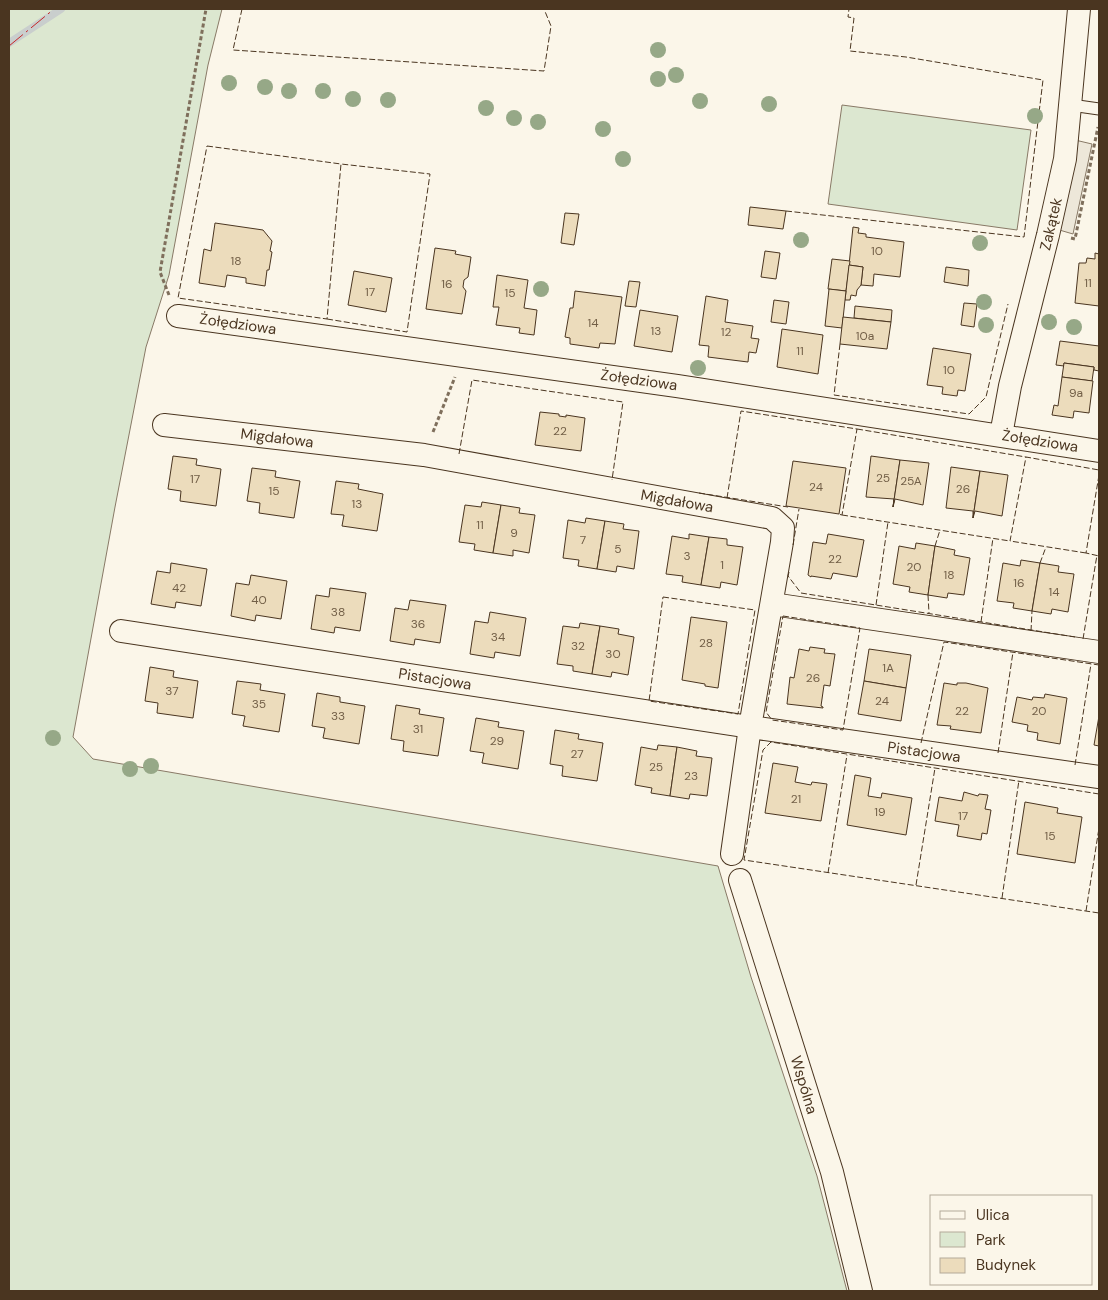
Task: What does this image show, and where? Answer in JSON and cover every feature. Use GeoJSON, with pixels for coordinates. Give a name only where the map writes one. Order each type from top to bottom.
{"type":"FeatureCollection","features":[{"type":"Feature","properties":{"kind":"street","name":"Zakątek"},"geometry":{"type":"LineString","coordinates":[[1001,435],[1010,386],[1066,159],[1079,9]]}},
{"type":"Feature","properties":{"kind":"street","name":"Żołędziowa"},"geometry":{"type":"LineString","coordinates":[[178,316],[677,386],[1099,451]]}},
{"type":"Feature","properties":{"kind":"street","name":"Migdałowa"},"geometry":{"type":"LineString","coordinates":[[164,425],[424,456],[772,518],[783,528],[772,604]]}},
{"type":"Feature","properties":{"kind":"street"},"geometry":{"type":"LineString","coordinates":[[732,854],[750,727],[772,604],[1099,652]]}},
{"type":"Feature","properties":{"kind":"street","name":"Pistacjowa"},"geometry":{"type":"LineString","coordinates":[[121,631],[750,727],[1099,777]]}},
{"type":"Feature","properties":{"kind":"street","name":"Wspólna"},"geometry":{"type":"LineString","coordinates":[[740,880],[832,1172],[861,1291]]}},
{"type":"Feature","properties":{"kind":"lane"},"geometry":{"type":"LineString","coordinates":[[1071,105],[1099,109]]}},
{"type":"Feature","properties":{"kind":"path"},"geometry":{"type":"LineString","coordinates":[[178,316],[160,272],[206,9]]}},
{"type":"Feature","properties":{"kind":"path"},"geometry":{"type":"LineString","coordinates":[[424,456],[463,356]]}},
{"type":"Feature","properties":{"kind":"green space"},"geometry":{"type":"Polygon","coordinates":[[[9,9],[222,9],[208,65],[169,275],[146,347],[73,737],[93,759],[718,866],[751,977],[817,1176],[847,1291],[9,1291],[9,9]]]}},
{"type":"Feature","properties":{"kind":"green space"},"geometry":{"type":"Polygon","coordinates":[[[842,105],[1031,130],[1017,230],[828,204],[842,105]]]}},
{"type":"Feature","properties":{"kind":"shaded area"},"geometry":{"type":"Polygon","coordinates":[[[1075,140],[1092,144],[1073,234],[1056,229],[1075,140]]]}},
{"type":"Feature","properties":{"kind":"building"},"geometry":{"type":"Polygon","coordinates":[[[750,207],[786,211],[783,229],[748,225],[750,207]]]}},
{"type":"Feature","properties":{"kind":"building"},"geometry":{"type":"Polygon","coordinates":[[[565,213],[579,214],[574,245],[561,243],[565,213]]]}},
{"type":"Feature","properties":{"kind":"building"},"geometry":{"type":"Polygon","coordinates":[[[215,223],[263,230],[272,241],[270,251],[272,252],[265,286],[246,283],[246,278],[227,275],[225,287],[199,283],[204,249],[211,251],[215,223]]]}},
{"type":"Feature","properties":{"kind":"building"},"geometry":{"type":"Polygon","coordinates":[[[853,227],[859,228],[858,233],[866,234],[866,237],[904,242],[900,277],[874,274],[873,286],[861,285],[863,267],[849,265],[853,227]]]}},
{"type":"Feature","properties":{"kind":"building"},"geometry":{"type":"Polygon","coordinates":[[[435,248],[456,251],[455,254],[471,257],[468,277],[464,280],[463,287],[466,291],[462,314],[426,309],[435,248]]]}},
{"type":"Feature","properties":{"kind":"building"},"geometry":{"type":"Polygon","coordinates":[[[765,251],[780,253],[776,279],[761,277],[765,251]]]}},
{"type":"Feature","properties":{"kind":"building"},"geometry":{"type":"Polygon","coordinates":[[[1095,253],[1099,254],[1099,306],[1075,303],[1079,263],[1086,263],[1087,258],[1095,259],[1095,253]]]}},
{"type":"Feature","properties":{"kind":"building"},"geometry":{"type":"Polygon","coordinates":[[[832,259],[850,261],[846,291],[828,289],[832,259]]]}},
{"type":"Feature","properties":{"kind":"building"},"geometry":{"type":"Polygon","coordinates":[[[849,265],[863,267],[861,285],[857,290],[856,296],[851,295],[850,300],[845,300],[849,265]]]}},
{"type":"Feature","properties":{"kind":"building"},"geometry":{"type":"Polygon","coordinates":[[[946,267],[969,270],[968,286],[944,282],[946,267]]]}},
{"type":"Feature","properties":{"kind":"building"},"geometry":{"type":"Polygon","coordinates":[[[354,271],[392,278],[386,312],[348,305],[354,271]]]}},
{"type":"Feature","properties":{"kind":"building"},"geometry":{"type":"Polygon","coordinates":[[[497,275],[528,280],[524,308],[537,310],[534,335],[519,333],[520,328],[496,325],[499,307],[493,307],[497,275]]]}},
{"type":"Feature","properties":{"kind":"building"},"geometry":{"type":"Polygon","coordinates":[[[629,281],[640,282],[636,307],[625,306],[629,281]]]}},
{"type":"Feature","properties":{"kind":"building"},"geometry":{"type":"Polygon","coordinates":[[[829,289],[846,291],[842,328],[825,326],[829,289]]]}},
{"type":"Feature","properties":{"kind":"building"},"geometry":{"type":"Polygon","coordinates":[[[575,291],[622,297],[615,344],[600,343],[599,348],[570,344],[570,338],[565,337],[570,308],[573,308],[575,291]]]}},
{"type":"Feature","properties":{"kind":"building"},"geometry":{"type":"Polygon","coordinates":[[[706,296],[728,300],[725,322],[753,326],[751,338],[759,339],[756,353],[749,352],[748,362],[708,357],[709,346],[699,345],[706,296]]]}},
{"type":"Feature","properties":{"kind":"building"},"geometry":{"type":"Polygon","coordinates":[[[774,300],[789,302],[786,324],[771,322],[774,300]]]}},
{"type":"Feature","properties":{"kind":"building"},"geometry":{"type":"Polygon","coordinates":[[[964,303],[977,304],[974,327],[961,325],[964,303]]]}},
{"type":"Feature","properties":{"kind":"building"},"geometry":{"type":"Polygon","coordinates":[[[855,306],[892,310],[891,322],[854,318],[855,306]]]}},
{"type":"Feature","properties":{"kind":"building"},"geometry":{"type":"Polygon","coordinates":[[[640,310],[678,316],[672,352],[634,346],[640,310]]]}},
{"type":"Feature","properties":{"kind":"building"},"geometry":{"type":"Polygon","coordinates":[[[843,317],[891,322],[887,349],[840,344],[843,317]]]}},
{"type":"Feature","properties":{"kind":"building"},"geometry":{"type":"Polygon","coordinates":[[[782,329],[823,335],[818,374],[777,367],[782,329]]]}},
{"type":"Feature","properties":{"kind":"building"},"geometry":{"type":"Polygon","coordinates":[[[1060,341],[1099,346],[1099,371],[1094,370],[1094,367],[1064,363],[1064,366],[1056,365],[1060,341]]]}},
{"type":"Feature","properties":{"kind":"building"},"geometry":{"type":"Polygon","coordinates":[[[933,348],[971,354],[965,391],[958,390],[957,396],[942,394],[943,387],[927,385],[933,348]]]}},
{"type":"Feature","properties":{"kind":"building"},"geometry":{"type":"Polygon","coordinates":[[[1064,363],[1094,367],[1092,381],[1062,377],[1064,363]]]}},
{"type":"Feature","properties":{"kind":"building"},"geometry":{"type":"Polygon","coordinates":[[[1062,377],[1093,381],[1089,413],[1074,411],[1073,418],[1052,415],[1054,405],[1058,406],[1062,377]]]}},
{"type":"Feature","properties":{"kind":"building"},"geometry":{"type":"Polygon","coordinates":[[[540,412],[559,414],[559,416],[566,417],[566,415],[585,418],[581,451],[535,445],[540,412]]]}},
{"type":"Feature","properties":{"kind":"building"},"geometry":{"type":"Polygon","coordinates":[[[173,456],[197,459],[196,465],[221,469],[216,506],[180,501],[181,491],[168,489],[173,456]]]}},
{"type":"Feature","properties":{"kind":"building"},"geometry":{"type":"Polygon","coordinates":[[[871,456],[900,460],[893,507],[894,499],[866,497],[871,456]]]}},
{"type":"Feature","properties":{"kind":"building"},"geometry":{"type":"Polygon","coordinates":[[[900,460],[929,463],[923,505],[895,499],[893,507],[900,460]]]}},
{"type":"Feature","properties":{"kind":"building"},"geometry":{"type":"Polygon","coordinates":[[[793,461],[846,468],[839,514],[786,506],[793,461]]]}},
{"type":"Feature","properties":{"kind":"building"},"geometry":{"type":"Polygon","coordinates":[[[951,467],[980,471],[973,518],[973,511],[946,508],[951,467]]]}},
{"type":"Feature","properties":{"kind":"building"},"geometry":{"type":"Polygon","coordinates":[[[252,468],[276,471],[275,477],[300,481],[294,518],[259,513],[260,503],[247,501],[252,468]]]}},
{"type":"Feature","properties":{"kind":"building"},"geometry":{"type":"Polygon","coordinates":[[[980,471],[1008,475],[1002,516],[975,511],[973,518],[980,471]]]}},
{"type":"Feature","properties":{"kind":"building"},"geometry":{"type":"Polygon","coordinates":[[[336,481],[359,484],[358,489],[383,494],[377,531],[342,526],[344,515],[331,514],[336,481]]]}},
{"type":"Feature","properties":{"kind":"building"},"geometry":{"type":"Polygon","coordinates":[[[482,502],[501,505],[493,553],[474,550],[475,544],[459,542],[465,505],[481,507],[482,502]]]}},
{"type":"Feature","properties":{"kind":"building"},"geometry":{"type":"Polygon","coordinates":[[[501,505],[520,508],[519,513],[535,515],[529,553],[513,550],[513,556],[493,553],[501,505]]]}},
{"type":"Feature","properties":{"kind":"building"},"geometry":{"type":"Polygon","coordinates":[[[586,518],[605,521],[597,569],[578,566],[579,560],[563,558],[568,520],[585,523],[586,518]]]}},
{"type":"Feature","properties":{"kind":"building"},"geometry":{"type":"Polygon","coordinates":[[[605,521],[624,524],[623,529],[639,531],[634,569],[617,566],[616,572],[597,569],[605,521]]]}},
{"type":"Feature","properties":{"kind":"building"},"geometry":{"type":"Polygon","coordinates":[[[689,534],[709,537],[701,585],[682,582],[683,576],[666,574],[672,536],[689,539],[689,534]]]}},
{"type":"Feature","properties":{"kind":"building"},"geometry":{"type":"Polygon","coordinates":[[[828,534],[864,540],[857,577],[833,573],[831,579],[808,575],[813,542],[826,544],[828,534]]]}},
{"type":"Feature","properties":{"kind":"building"},"geometry":{"type":"Polygon","coordinates":[[[709,537],[727,539],[727,545],[743,547],[737,585],[721,582],[720,588],[701,585],[709,537]]]}},
{"type":"Feature","properties":{"kind":"building"},"geometry":{"type":"Polygon","coordinates":[[[916,543],[935,546],[928,595],[909,592],[910,587],[893,584],[899,546],[915,549],[916,543]]]}},
{"type":"Feature","properties":{"kind":"building"},"geometry":{"type":"Polygon","coordinates":[[[935,546],[955,550],[954,555],[970,558],[964,595],[948,593],[947,598],[928,595],[935,546]]]}},
{"type":"Feature","properties":{"kind":"building"},"geometry":{"type":"Polygon","coordinates":[[[1021,560],[1040,563],[1032,611],[1013,608],[1014,603],[997,601],[1003,563],[1020,566],[1021,560]]]}},
{"type":"Feature","properties":{"kind":"building"},"geometry":{"type":"Polygon","coordinates":[[[171,563],[207,569],[201,606],[176,602],[175,608],[151,604],[157,571],[170,573],[171,563]]]}},
{"type":"Feature","properties":{"kind":"building"},"geometry":{"type":"Polygon","coordinates":[[[1040,563],[1059,566],[1058,572],[1074,574],[1068,612],[1052,609],[1051,614],[1032,611],[1040,563]]]}},
{"type":"Feature","properties":{"kind":"building"},"geometry":{"type":"Polygon","coordinates":[[[251,575],[287,581],[281,619],[256,615],[255,621],[231,616],[236,583],[249,585],[251,575]]]}},
{"type":"Feature","properties":{"kind":"building"},"geometry":{"type":"Polygon","coordinates":[[[330,588],[366,593],[360,631],[335,627],[334,633],[311,629],[316,595],[329,597],[330,588]]]}},
{"type":"Feature","properties":{"kind":"building"},"geometry":{"type":"Polygon","coordinates":[[[410,600],[446,605],[440,643],[415,639],[414,645],[390,641],[395,608],[408,610],[410,600]]]}},
{"type":"Feature","properties":{"kind":"building"},"geometry":{"type":"Polygon","coordinates":[[[490,612],[526,618],[520,656],[495,652],[494,658],[470,654],[475,621],[488,623],[490,612]]]}},
{"type":"Feature","properties":{"kind":"building"},"geometry":{"type":"Polygon","coordinates":[[[691,617],[727,622],[718,688],[682,680],[691,617]]]}},
{"type":"Feature","properties":{"kind":"building"},"geometry":{"type":"Polygon","coordinates":[[[580,623],[600,626],[592,674],[573,671],[573,666],[557,664],[563,626],[579,628],[580,623]]]}},
{"type":"Feature","properties":{"kind":"building"},"geometry":{"type":"Polygon","coordinates":[[[600,626],[619,629],[618,634],[634,637],[628,675],[612,672],[611,677],[592,674],[600,626]]]}},
{"type":"Feature","properties":{"kind":"building"},"geometry":{"type":"Polygon","coordinates":[[[810,647],[825,649],[824,653],[835,654],[830,686],[824,685],[821,706],[823,708],[787,704],[790,677],[794,678],[799,649],[809,651],[810,647]]]}},
{"type":"Feature","properties":{"kind":"building"},"geometry":{"type":"Polygon","coordinates":[[[869,649],[911,655],[906,688],[864,681],[869,649]]]}},
{"type":"Feature","properties":{"kind":"building"},"geometry":{"type":"Polygon","coordinates":[[[150,667],[174,671],[173,677],[198,681],[193,718],[157,713],[158,703],[145,701],[150,667]]]}},
{"type":"Feature","properties":{"kind":"building"},"geometry":{"type":"Polygon","coordinates":[[[237,681],[261,684],[260,690],[285,694],[279,732],[243,726],[245,716],[232,714],[237,681]]]}},
{"type":"Feature","properties":{"kind":"building"},"geometry":{"type":"Polygon","coordinates":[[[864,681],[906,688],[901,721],[858,714],[864,681]]]}},
{"type":"Feature","properties":{"kind":"building"},"geometry":{"type":"Polygon","coordinates":[[[944,683],[957,685],[957,683],[966,683],[988,688],[981,733],[950,729],[951,726],[937,725],[944,683]]]}},
{"type":"Feature","properties":{"kind":"building"},"geometry":{"type":"Polygon","coordinates":[[[317,693],[340,697],[340,702],[365,706],[359,744],[323,738],[325,728],[312,726],[317,693]]]}},
{"type":"Feature","properties":{"kind":"building"},"geometry":{"type":"Polygon","coordinates":[[[1045,694],[1067,698],[1060,744],[1037,740],[1038,733],[1027,731],[1028,725],[1012,722],[1017,697],[1032,700],[1033,697],[1044,698],[1045,694]]]}},
{"type":"Feature","properties":{"kind":"building"},"geometry":{"type":"Polygon","coordinates":[[[396,705],[420,709],[419,714],[444,718],[438,756],[403,751],[404,741],[391,739],[396,705]]]}},
{"type":"Feature","properties":{"kind":"building"},"geometry":{"type":"Polygon","coordinates":[[[1099,716],[1099,746],[1094,745],[1099,716]]]}},
{"type":"Feature","properties":{"kind":"building"},"geometry":{"type":"Polygon","coordinates":[[[476,718],[499,722],[498,727],[524,731],[518,769],[482,763],[484,753],[470,751],[476,718]]]}},
{"type":"Feature","properties":{"kind":"building"},"geometry":{"type":"Polygon","coordinates":[[[555,730],[579,734],[578,739],[603,743],[597,781],[562,776],[563,766],[550,764],[555,730]]]}},
{"type":"Feature","properties":{"kind":"building"},"geometry":{"type":"Polygon","coordinates":[[[658,745],[677,747],[670,796],[651,793],[652,788],[635,785],[641,747],[657,750],[658,745]]]}},
{"type":"Feature","properties":{"kind":"building"},"geometry":{"type":"Polygon","coordinates":[[[677,747],[697,751],[696,756],[712,758],[707,796],[690,794],[689,799],[670,796],[677,747]]]}},
{"type":"Feature","properties":{"kind":"building"},"geometry":{"type":"Polygon","coordinates":[[[773,763],[798,767],[795,782],[811,785],[812,782],[827,784],[821,821],[765,813],[773,763]]]}},
{"type":"Feature","properties":{"kind":"building"},"geometry":{"type":"Polygon","coordinates":[[[855,775],[871,778],[868,796],[881,798],[882,793],[912,798],[906,835],[847,825],[855,775]]]}},
{"type":"Feature","properties":{"kind":"building"},"geometry":{"type":"Polygon","coordinates":[[[964,792],[978,796],[979,794],[988,795],[985,809],[991,810],[987,834],[982,833],[981,840],[957,836],[959,825],[935,821],[939,797],[962,801],[964,792]]]}},
{"type":"Feature","properties":{"kind":"building"},"geometry":{"type":"Polygon","coordinates":[[[1025,802],[1058,808],[1057,813],[1082,817],[1075,863],[1017,854],[1025,802]]]}},
{"type":"Feature","properties":{"kind":"waterway"},"geometry":{"type":"LineString","coordinates":[[9,43],[61,9]]}},
{"type":"Feature","properties":{"kind":"fence"},"geometry":{"type":"LineString","coordinates":[[242,9],[233,50],[544,71],[551,26],[544,9]]}},
{"type":"Feature","properties":{"kind":"fence"},"geometry":{"type":"LineString","coordinates":[[786,211],[1024,237],[1043,80],[906,57],[850,51],[854,18],[848,17],[849,9]]}},
{"type":"Feature","properties":{"kind":"fence"},"geometry":{"type":"LineString","coordinates":[[207,146],[341,164],[327,319],[178,298],[207,146]]}},
{"type":"Feature","properties":{"kind":"fence"},"geometry":{"type":"LineString","coordinates":[[327,319],[407,332],[430,174],[341,164]]}},
{"type":"Feature","properties":{"kind":"fence"},"geometry":{"type":"LineString","coordinates":[[840,344],[834,395],[969,414],[986,397],[1008,304]]}},
{"type":"Feature","properties":{"kind":"fence"},"geometry":{"type":"LineString","coordinates":[[459,454],[472,380],[623,402],[612,480]]}},
{"type":"Feature","properties":{"kind":"fence"},"geometry":{"type":"LineString","coordinates":[[727,498],[741,411],[857,429],[842,515],[838,514]]}},
{"type":"Feature","properties":{"kind":"fence"},"geometry":{"type":"LineString","coordinates":[[857,429],[1026,457]]}},
{"type":"Feature","properties":{"kind":"fence"},"geometry":{"type":"LineString","coordinates":[[1086,553],[1010,541],[1026,457],[1099,470]]}},
{"type":"Feature","properties":{"kind":"fence"},"geometry":{"type":"LineString","coordinates":[[1099,475],[1086,553],[1099,556]]}},
{"type":"Feature","properties":{"kind":"fence"},"geometry":{"type":"LineString","coordinates":[[699,493],[788,507]]}},
{"type":"Feature","properties":{"kind":"fence"},"geometry":{"type":"LineString","coordinates":[[793,545],[799,509]]}},
{"type":"Feature","properties":{"kind":"fence"},"geometry":{"type":"LineString","coordinates":[[842,515],[1010,541]]}},
{"type":"Feature","properties":{"kind":"fence"},"geometry":{"type":"LineString","coordinates":[[876,605],[888,522]]}},
{"type":"Feature","properties":{"kind":"fence"},"geometry":{"type":"LineString","coordinates":[[935,546],[940,530]]}},
{"type":"Feature","properties":{"kind":"fence"},"geometry":{"type":"LineString","coordinates":[[981,622],[993,538]]}},
{"type":"Feature","properties":{"kind":"fence"},"geometry":{"type":"LineString","coordinates":[[1040,563],[1046,547]]}},
{"type":"Feature","properties":{"kind":"fence"},"geometry":{"type":"LineString","coordinates":[[1083,639],[1097,555]]}},
{"type":"Feature","properties":{"kind":"fence"},"geometry":{"type":"LineString","coordinates":[[789,572],[788,576],[801,593],[1075,637]]}},
{"type":"Feature","properties":{"kind":"fence"},"geometry":{"type":"LineString","coordinates":[[928,595],[929,613]]}},
{"type":"Feature","properties":{"kind":"fence"},"geometry":{"type":"LineString","coordinates":[[663,597],[755,610],[738,714],[649,701],[663,597]]}},
{"type":"Feature","properties":{"kind":"fence"},"geometry":{"type":"LineString","coordinates":[[1031,631],[1032,611]]}},
{"type":"Feature","properties":{"kind":"fence"},"geometry":{"type":"LineString","coordinates":[[783,616],[860,628],[843,730],[772,720],[766,712],[783,616]]}},
{"type":"Feature","properties":{"kind":"fence"},"geometry":{"type":"LineString","coordinates":[[921,743],[944,642],[1099,665]]}},
{"type":"Feature","properties":{"kind":"fence"},"geometry":{"type":"LineString","coordinates":[[998,753],[1013,652]]}},
{"type":"Feature","properties":{"kind":"fence"},"geometry":{"type":"LineString","coordinates":[[1075,765],[1091,664]]}},
{"type":"Feature","properties":{"kind":"fence"},"geometry":{"type":"LineString","coordinates":[[1099,794],[771,742],[763,750],[744,860],[1099,913]]}},
{"type":"Feature","properties":{"kind":"fence"},"geometry":{"type":"LineString","coordinates":[[828,873],[847,755]]}},
{"type":"Feature","properties":{"kind":"fence"},"geometry":{"type":"LineString","coordinates":[[916,885],[935,768]]}},
{"type":"Feature","properties":{"kind":"fence"},"geometry":{"type":"LineString","coordinates":[[1002,898],[1019,780]]}},
{"type":"Feature","properties":{"kind":"fence"},"geometry":{"type":"LineString","coordinates":[[1086,911],[1099,828]]}},
{"type":"Feature","properties":{"kind":"power"},"geometry":{"type":"LineString","coordinates":[[9,46],[54,9]]}}]}
